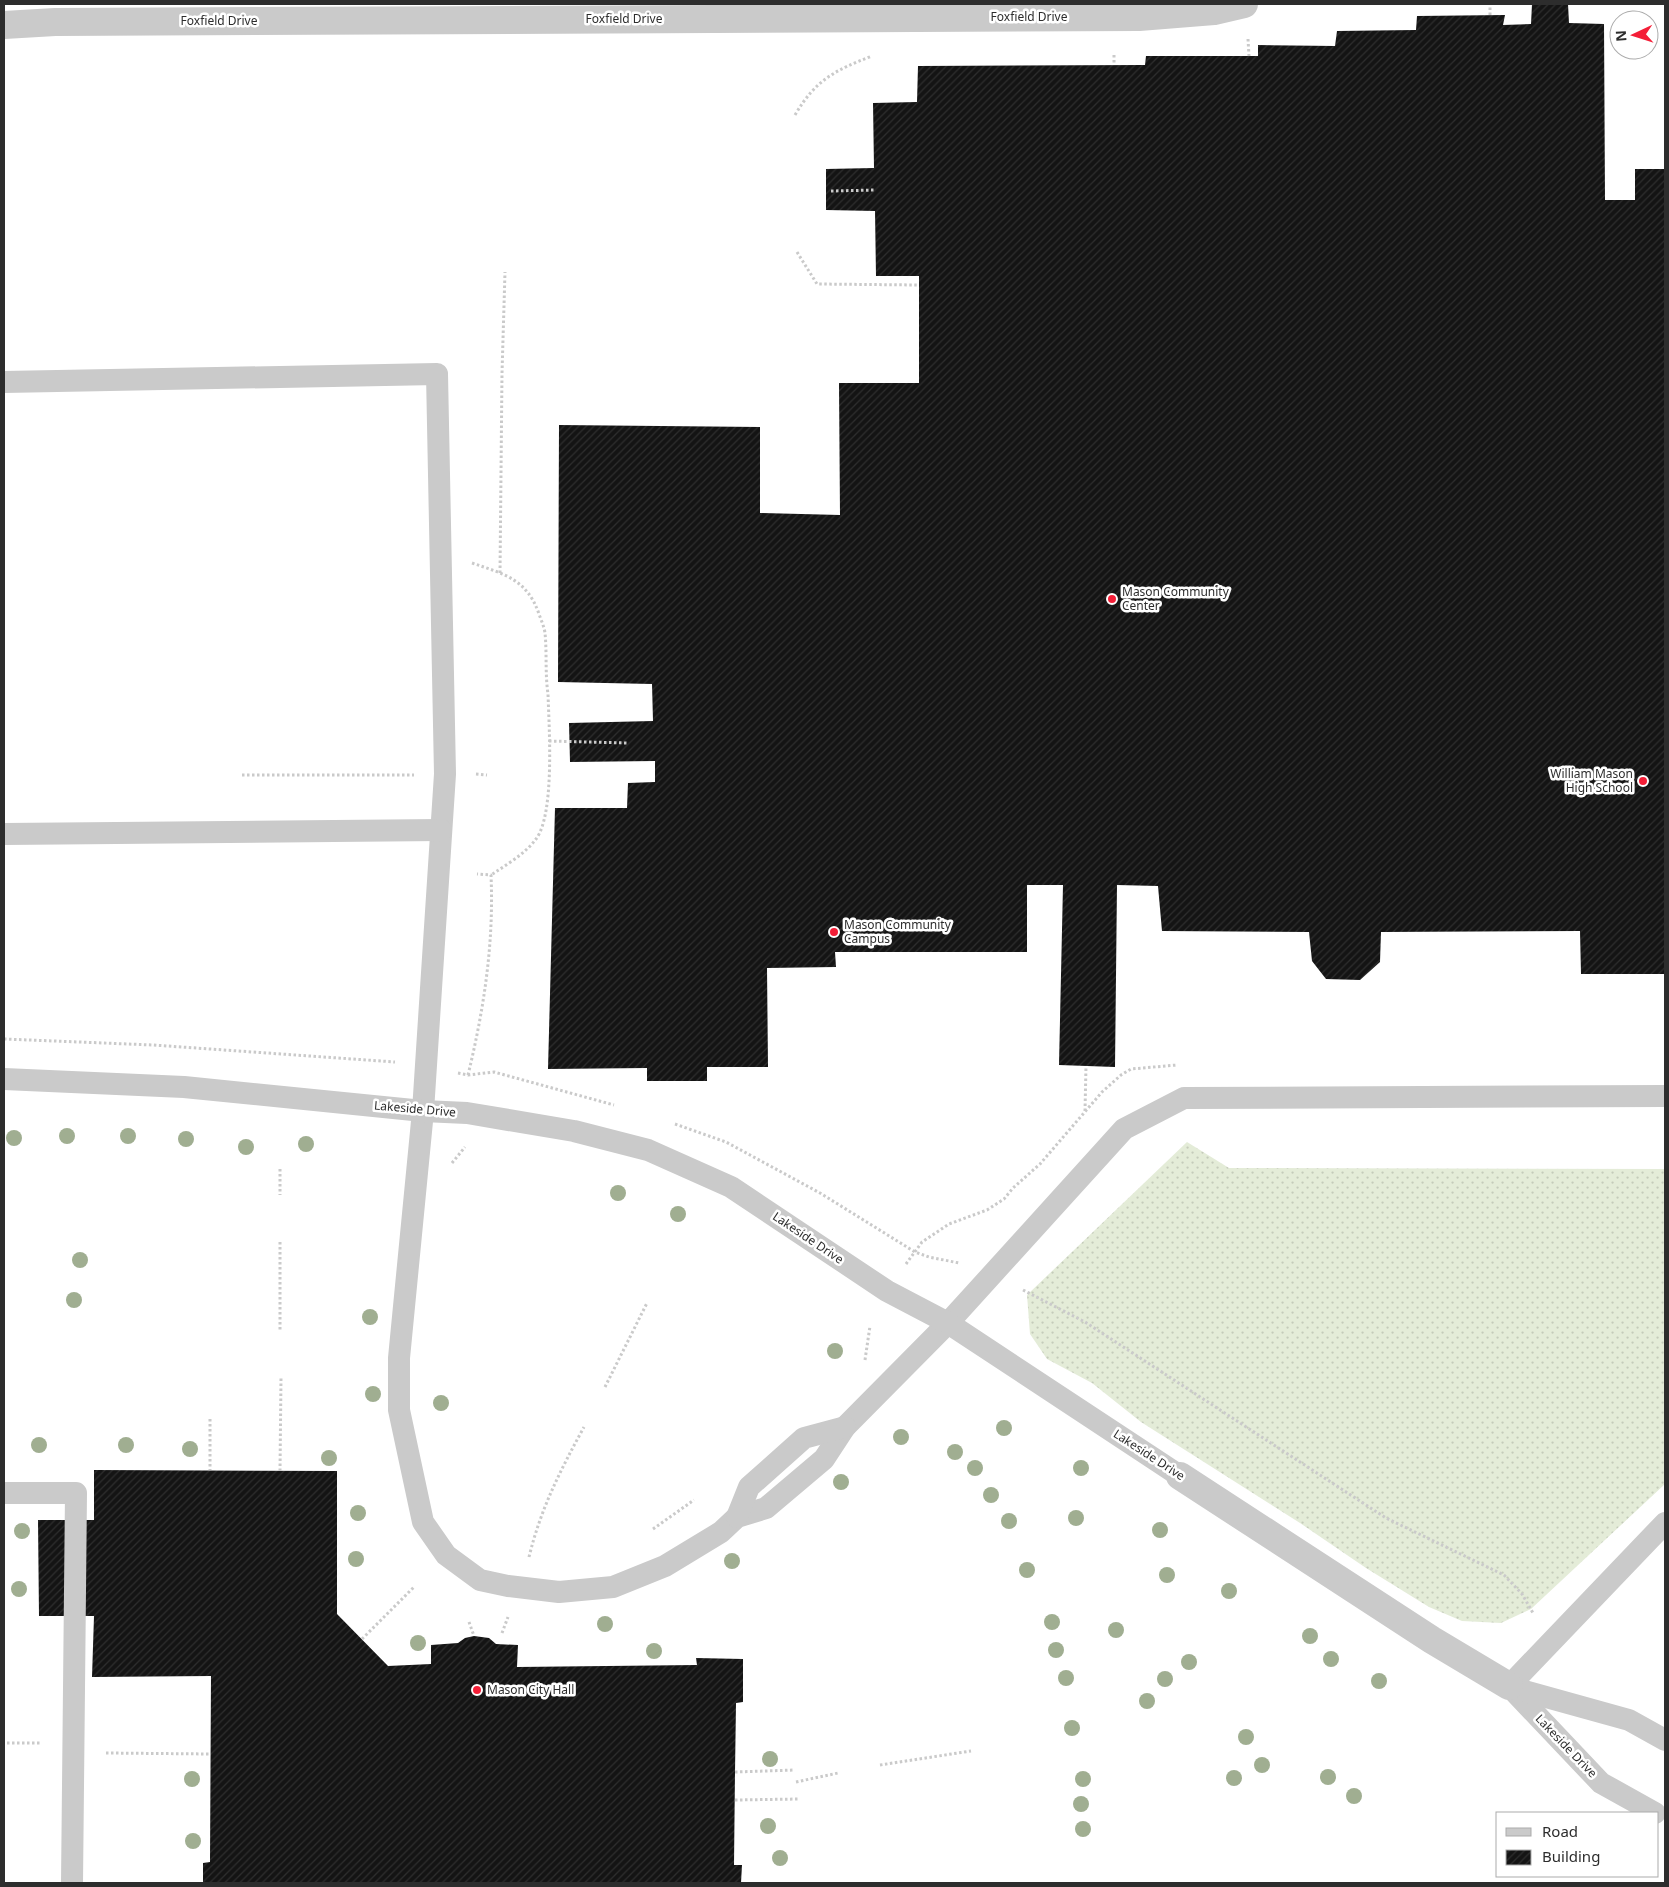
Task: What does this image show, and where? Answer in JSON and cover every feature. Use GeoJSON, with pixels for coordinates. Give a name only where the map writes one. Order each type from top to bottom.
{"type":"FeatureCollection","features":[{"type":"Feature","properties":{"kind":"street","name":"Foxfield Drive"},"geometry":{"type":"LineString","coordinates":[[4,25],[65,22],[1139,17],[1214,11],[1244,4]]}},
{"type":"Feature","properties":{"kind":"street","name":"Lakeside Drive"},"geometry":{"type":"LineString","coordinates":[[1180,1476],[1432,1640],[1509,1686]]}},
{"type":"Feature","properties":{"kind":"lane"},"geometry":{"type":"LineString","coordinates":[[4,382],[437,374],[445,774],[423,1111],[399,1358],[399,1410],[423,1522],[446,1555],[480,1580],[532,1590],[559,1592],[613,1587],[665,1566],[721,1532],[737,1517],[766,1508],[824,1459],[845,1427],[948,1323],[1124,1129],[1184,1098],[1665,1096]]}},
{"type":"Feature","properties":{"kind":"lane"},"geometry":{"type":"LineString","coordinates":[[4,834],[442,830]]}},
{"type":"Feature","properties":{"kind":"lane","name":"Lakeside Drive"},"geometry":{"type":"LineString","coordinates":[[4,1078],[184,1087],[423,1111],[467,1113],[574,1131],[648,1150],[731,1187],[887,1291],[948,1323],[1180,1476]]}},
{"type":"Feature","properties":{"kind":"lane"},"geometry":{"type":"LineString","coordinates":[[4,1493],[76,1492],[72,1883]]}},
{"type":"Feature","properties":{"kind":"lane"},"geometry":{"type":"LineString","coordinates":[[1509,1686],[1665,1523]]}},
{"type":"Feature","properties":{"kind":"lane","name":"Lakeside Drive"},"geometry":{"type":"LineString","coordinates":[[1509,1686],[1629,1720],[1665,1740]]}},
{"type":"Feature","properties":{"kind":"lane","name":"Lakeside Drive"},"geometry":{"type":"LineString","coordinates":[[1509,1686],[1600,1783],[1652,1812]]}},
{"type":"Feature","properties":{"kind":"path"},"geometry":{"type":"LineString","coordinates":[[1490,4],[1490,15]]}},
{"type":"Feature","properties":{"kind":"path"},"geometry":{"type":"LineString","coordinates":[[1248,39],[1248,56]]}},
{"type":"Feature","properties":{"kind":"path"},"geometry":{"type":"LineString","coordinates":[[796,115],[804,100],[820,83],[840,68],[872,56]]}},
{"type":"Feature","properties":{"kind":"path"},"geometry":{"type":"LineString","coordinates":[[1114,56],[1114,65]]}},
{"type":"Feature","properties":{"kind":"path"},"geometry":{"type":"LineString","coordinates":[[831,191],[876,190]]}},
{"type":"Feature","properties":{"kind":"path"},"geometry":{"type":"LineString","coordinates":[[797,252],[817,284],[919,285]]}},
{"type":"Feature","properties":{"kind":"path"},"geometry":{"type":"LineString","coordinates":[[500,572],[505,272]]}},
{"type":"Feature","properties":{"kind":"path"},"geometry":{"type":"LineString","coordinates":[[472,563],[500,572],[523,586],[535,604],[544,631],[549,741],[549,789],[543,821],[536,838],[512,861],[491,875],[477,874]]}},
{"type":"Feature","properties":{"kind":"path"},"geometry":{"type":"LineString","coordinates":[[549,741],[628,742]]}},
{"type":"Feature","properties":{"kind":"path"},"geometry":{"type":"LineString","coordinates":[[242,775],[420,775]]}},
{"type":"Feature","properties":{"kind":"path"},"geometry":{"type":"LineString","coordinates":[[468,1075],[481,1021],[489,959],[492,899],[491,875]]}},
{"type":"Feature","properties":{"kind":"path"},"geometry":{"type":"LineString","coordinates":[[4,1039],[154,1044],[399,1062]]}},
{"type":"Feature","properties":{"kind":"path"},"geometry":{"type":"LineString","coordinates":[[1085,1112],[1086,1066]]}},
{"type":"Feature","properties":{"kind":"path"},"geometry":{"type":"LineString","coordinates":[[280,1169],[280,1194]]}},
{"type":"Feature","properties":{"kind":"path"},"geometry":{"type":"LineString","coordinates":[[280,1242],[280,1330]]}},
{"type":"Feature","properties":{"kind":"path"},"geometry":{"type":"LineString","coordinates":[[1037,1296],[1085,1322],[1386,1518],[1504,1575],[1522,1594],[1534,1614]]}},
{"type":"Feature","properties":{"kind":"path"},"geometry":{"type":"LineString","coordinates":[[605,1387],[647,1303]]}},
{"type":"Feature","properties":{"kind":"path"},"geometry":{"type":"LineString","coordinates":[[860,1364],[865,1360],[870,1326]]}},
{"type":"Feature","properties":{"kind":"path"},"geometry":{"type":"LineString","coordinates":[[280,1471],[281,1377]]}},
{"type":"Feature","properties":{"kind":"path"},"geometry":{"type":"LineString","coordinates":[[210,1419],[210,1470]]}},
{"type":"Feature","properties":{"kind":"path"},"geometry":{"type":"LineString","coordinates":[[527,1565],[537,1526],[551,1491],[584,1427]]}},
{"type":"Feature","properties":{"kind":"path"},"geometry":{"type":"LineString","coordinates":[[653,1529],[694,1500]]}},
{"type":"Feature","properties":{"kind":"path"},"geometry":{"type":"LineString","coordinates":[[362,1639],[414,1587]]}},
{"type":"Feature","properties":{"kind":"path"},"geometry":{"type":"LineString","coordinates":[[502,1633],[509,1616]]}},
{"type":"Feature","properties":{"kind":"path"},"geometry":{"type":"LineString","coordinates":[[469,1622],[474,1636]]}},
{"type":"Feature","properties":{"kind":"path"},"geometry":{"type":"LineString","coordinates":[[7,1743],[49,1744]]}},
{"type":"Feature","properties":{"kind":"path"},"geometry":{"type":"LineString","coordinates":[[880,1766],[971,1751]]}},
{"type":"Feature","properties":{"kind":"path"},"geometry":{"type":"LineString","coordinates":[[106,1753],[210,1754]]}},
{"type":"Feature","properties":{"kind":"path"},"geometry":{"type":"LineString","coordinates":[[734,1772],[794,1770]]}},
{"type":"Feature","properties":{"kind":"path"},"geometry":{"type":"LineString","coordinates":[[796,1782],[838,1773]]}},
{"type":"Feature","properties":{"kind":"path"},"geometry":{"type":"LineString","coordinates":[[735,1800],[798,1799]]}},
{"type":"Feature","properties":{"kind":"green space"},"geometry":{"type":"Polygon","coordinates":[[[1187,1142],[1229,1168],[1665,1169],[1665,1484],[1531,1609],[1501,1623],[1462,1621],[1429,1607],[1366,1568],[1300,1523],[1141,1422],[1092,1383],[1047,1359],[1030,1334],[1027,1295],[1187,1142]]]}},
{"type":"Feature","properties":{"kind":"building","name":"Mason Community Center"},"geometry":{"type":"Polygon","coordinates":[[[1532,4],[1568,4],[1569,23],[1604,24],[1605,200],[1635,200],[1635,169],[1665,169],[1665,974],[1581,974],[1580,931],[1381,932],[1380,962],[1360,980],[1326,979],[1312,961],[1309,932],[1162,931],[1158,886],[1117,885],[1115,1067],[1059,1065],[1063,885],[1027,885],[1027,952],[835,952],[836,967],[767,968],[768,1067],[707,1067],[707,1081],[647,1081],[647,1068],[548,1069],[555,808],[627,808],[628,783],[655,782],[655,761],[570,762],[569,723],[653,721],[652,684],[558,682],[559,425],[760,427],[760,513],[840,515],[839,383],[919,383],[919,276],[876,276],[875,211],[826,210],[826,169],[874,168],[873,103],[917,102],[918,66],[1145,65],[1146,56],[1258,56],[1258,45],[1335,46],[1337,31],[1416,30],[1417,16],[1505,15],[1503,25],[1531,24],[1532,4]]]}},
{"type":"Feature","properties":{"kind":"building","name":"Mason City Hall"},"geometry":{"type":"Polygon","coordinates":[[[94,1470],[337,1471],[337,1614],[388,1666],[431,1664],[431,1645],[458,1643],[465,1638],[474,1636],[489,1638],[496,1644],[518,1645],[517,1667],[697,1665],[696,1658],[743,1659],[743,1702],[736,1703],[734,1865],[742,1865],[741,1883],[203,1883],[203,1863],[210,1862],[211,1676],[92,1677],[94,1616],[39,1616],[38,1520],[94,1520],[94,1470]]]}},
{"type":"Feature","properties":{"kind":"place","name":"Mason Community Center"},"geometry":{"type":"Point","coordinates":[1112,599]}},
{"type":"Feature","properties":{"kind":"place","name":"William Mason High School"},"geometry":{"type":"Point","coordinates":[1643,781]}},
{"type":"Feature","properties":{"kind":"place","name":"Mason Community Campus"},"geometry":{"type":"Point","coordinates":[834,932]}},
{"type":"Feature","properties":{"kind":"place","name":"Mason City Hall"},"geometry":{"type":"Point","coordinates":[477,1690]}}]}
